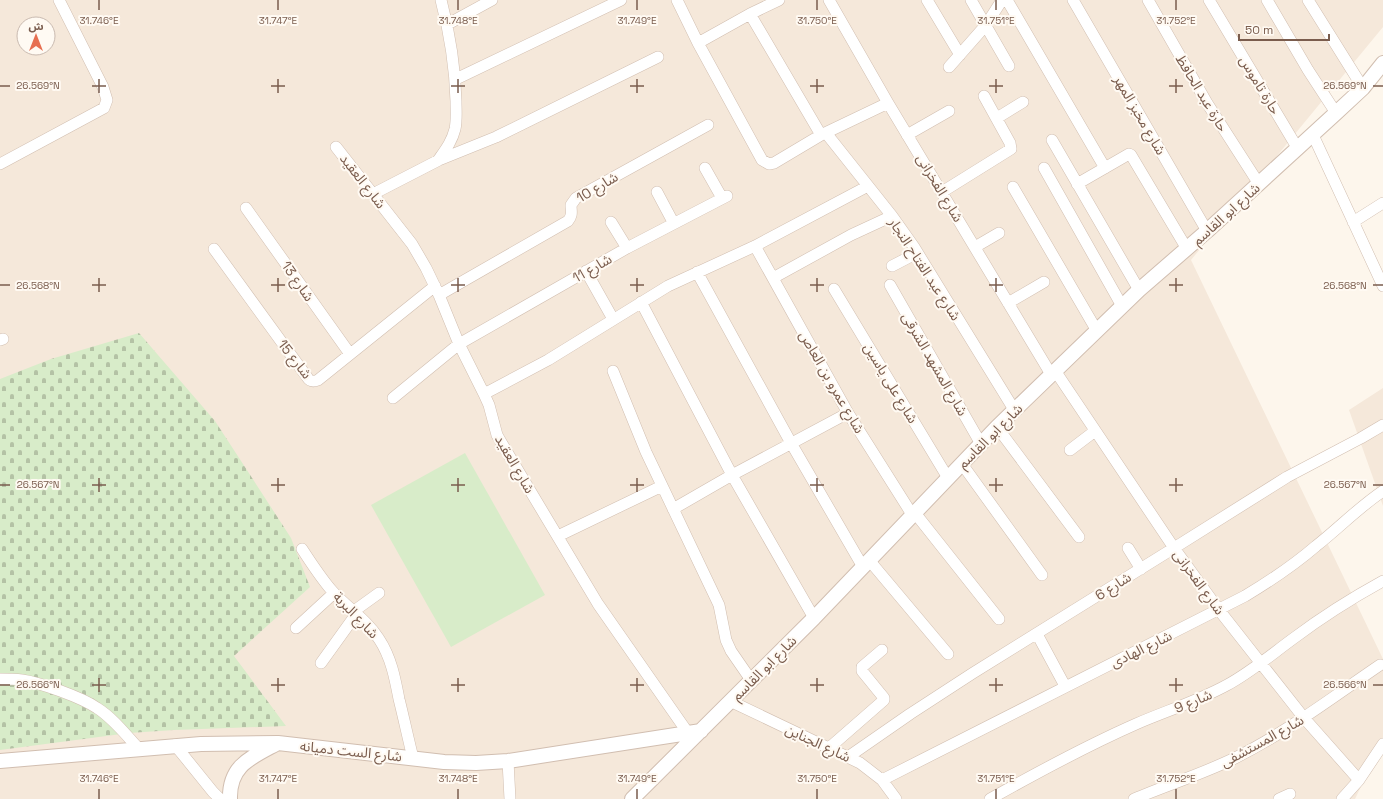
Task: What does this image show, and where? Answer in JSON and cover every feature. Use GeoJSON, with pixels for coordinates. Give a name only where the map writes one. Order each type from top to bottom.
{"type":"FeatureCollection","features":[{"type":"Feature","properties":{"kind":"street"},"geometry":{"type":"LineString","coordinates":[[0,164],[104,108],[107,100],[103,87],[59,0]]}},
{"type":"Feature","properties":{"kind":"street"},"geometry":{"type":"LineString","coordinates":[[439,160],[450,145],[455,128],[456,79],[448,24],[441,0]]}},
{"type":"Feature","properties":{"kind":"street"},"geometry":{"type":"LineString","coordinates":[[448,24],[492,0]]}},
{"type":"Feature","properties":{"kind":"street"},"geometry":{"type":"LineString","coordinates":[[456,79],[621,0]]}},
{"type":"Feature","properties":{"kind":"street"},"geometry":{"type":"LineString","coordinates":[[677,0],[698,43],[762,160],[769,164],[774,163],[823,134],[888,103]]}},
{"type":"Feature","properties":{"kind":"street"},"geometry":{"type":"LineString","coordinates":[[698,43],[750,14],[779,0]]}},
{"type":"Feature","properties":{"kind":"street","name":"شارع الفخرانى"},"geometry":{"type":"LineString","coordinates":[[829,0],[888,103],[1008,303],[1054,374],[1095,431],[1174,548],[1220,610],[1304,718],[1359,780]]}},
{"type":"Feature","properties":{"kind":"street"},"geometry":{"type":"LineString","coordinates":[[927,0],[960,55]]}},
{"type":"Feature","properties":{"kind":"street"},"geometry":{"type":"LineString","coordinates":[[971,0],[1009,66]]}},
{"type":"Feature","properties":{"kind":"street"},"geometry":{"type":"LineString","coordinates":[[950,67],[986,25],[1002,0]]}},
{"type":"Feature","properties":{"kind":"street"},"geometry":{"type":"LineString","coordinates":[[1007,0],[1105,168]]}},
{"type":"Feature","properties":{"kind":"street","name":"شارع مخبز المهر"},"geometry":{"type":"LineString","coordinates":[[1073,0],[1207,231]]}},
{"type":"Feature","properties":{"kind":"street","name":"حارة عبد الحافظ"},"geometry":{"type":"LineString","coordinates":[[1148,0],[1207,103],[1259,184]]}},
{"type":"Feature","properties":{"kind":"street","name":"حارة تاموس"},"geometry":{"type":"LineString","coordinates":[[1209,0],[1298,149]]}},
{"type":"Feature","properties":{"kind":"street"},"geometry":{"type":"LineString","coordinates":[[1267,0],[1308,70],[1336,113]]}},
{"type":"Feature","properties":{"kind":"street"},"geometry":{"type":"LineString","coordinates":[[1308,0],[1362,88]]}},
{"type":"Feature","properties":{"kind":"street","name":"شارع عبد الفتاح النجار"},"geometry":{"type":"LineString","coordinates":[[750,14],[823,134],[892,216],[917,253],[1015,411]]}},
{"type":"Feature","properties":{"kind":"street"},"geometry":{"type":"LineString","coordinates":[[373,194],[439,160],[496,137],[658,57]]}},
{"type":"Feature","properties":{"kind":"street","name":"شارع ابو القاسم"},"geometry":{"type":"LineString","coordinates":[[632,799],[695,732],[752,680],[814,618],[997,427],[1054,374],[1139,290],[1187,249],[1313,135],[1362,88],[1383,63]]}},
{"type":"Feature","properties":{"kind":"street","name":"شارع ابو القاسم"},"geometry":{"type":"LineString","coordinates":[[1362,88],[1383,80]]}},
{"type":"Feature","properties":{"kind":"street"},"geometry":{"type":"LineString","coordinates":[[942,192],[1011,149],[1010,143],[984,96]]}},
{"type":"Feature","properties":{"kind":"street"},"geometry":{"type":"LineString","coordinates":[[997,118],[1023,102]]}},
{"type":"Feature","properties":{"kind":"street"},"geometry":{"type":"LineString","coordinates":[[908,135],[950,111]]}},
{"type":"Feature","properties":{"kind":"street","name":"شارع 10"},"geometry":{"type":"LineString","coordinates":[[437,291],[568,221],[572,213],[571,205],[576,198],[708,125]]}},
{"type":"Feature","properties":{"kind":"street"},"geometry":{"type":"LineString","coordinates":[[1313,135],[1383,286]]}},
{"type":"Feature","properties":{"kind":"street"},"geometry":{"type":"LineString","coordinates":[[1052,140],[1139,290]]}},
{"type":"Feature","properties":{"kind":"street","name":"شارع العقيد"},"geometry":{"type":"LineString","coordinates":[[336,147],[412,244],[426,268],[459,344],[489,405],[494,426],[501,442],[598,604],[695,732]]}},
{"type":"Feature","properties":{"kind":"street"},"geometry":{"type":"LineString","coordinates":[[1078,184],[1129,154],[1131,155],[1187,249]]}},
{"type":"Feature","properties":{"kind":"street","name":"شارع 11"},"geometry":{"type":"LineString","coordinates":[[393,398],[459,344],[626,248],[673,222],[724,197],[705,168]]}},
{"type":"Feature","properties":{"kind":"street"},"geometry":{"type":"LineString","coordinates":[[1044,168],[1122,306]]}},
{"type":"Feature","properties":{"kind":"street"},"geometry":{"type":"LineString","coordinates":[[484,394],[548,360],[668,286],[755,246],[868,186]]}},
{"type":"Feature","properties":{"kind":"street"},"geometry":{"type":"LineString","coordinates":[[1013,187],[1097,331]]}},
{"type":"Feature","properties":{"kind":"street"},"geometry":{"type":"LineString","coordinates":[[657,192],[673,222]]}},
{"type":"Feature","properties":{"kind":"street"},"geometry":{"type":"LineString","coordinates":[[1353,222],[1383,203]]}},
{"type":"Feature","properties":{"kind":"street","name":"شارع 13"},"geometry":{"type":"LineString","coordinates":[[246,208],[350,354]]}},
{"type":"Feature","properties":{"kind":"street"},"geometry":{"type":"LineString","coordinates":[[773,278],[851,235],[892,216]]}},
{"type":"Feature","properties":{"kind":"street"},"geometry":{"type":"LineString","coordinates":[[610,222],[626,248]]}},
{"type":"Feature","properties":{"kind":"street"},"geometry":{"type":"LineString","coordinates":[[975,247],[999,233]]}},
{"type":"Feature","properties":{"kind":"street","name":"شارع عمرو بن العاص"},"geometry":{"type":"LineString","coordinates":[[755,246],[848,413],[914,515],[999,619]]}},
{"type":"Feature","properties":{"kind":"street","name":"شارع 15"},"geometry":{"type":"LineString","coordinates":[[214,249],[310,381],[314,382],[437,291]]}},
{"type":"Feature","properties":{"kind":"street"},"geometry":{"type":"LineString","coordinates":[[892,266],[917,253]]}},
{"type":"Feature","properties":{"kind":"street"},"geometry":{"type":"LineString","coordinates":[[586,271],[613,319]]}},
{"type":"Feature","properties":{"kind":"street"},"geometry":{"type":"LineString","coordinates":[[697,272],[791,443],[866,563],[948,654]]}},
{"type":"Feature","properties":{"kind":"street"},"geometry":{"type":"LineString","coordinates":[[1008,303],[1044,282]]}},
{"type":"Feature","properties":{"kind":"street","name":"شارع المشهد الشرقى"},"geometry":{"type":"LineString","coordinates":[[890,285],[981,444]]}},
{"type":"Feature","properties":{"kind":"street","name":"شارع على ياسين"},"geometry":{"type":"LineString","coordinates":[[834,288],[948,478]]}},
{"type":"Feature","properties":{"kind":"street"},"geometry":{"type":"LineString","coordinates":[[641,302],[732,475],[814,618]]}},
{"type":"Feature","properties":{"kind":"street"},"geometry":{"type":"LineString","coordinates":[[613,371],[646,452],[719,605],[726,640],[731,651],[752,680]]}},
{"type":"Feature","properties":{"kind":"street"},"geometry":{"type":"LineString","coordinates":[[673,509],[732,475],[848,413]]}},
{"type":"Feature","properties":{"kind":"street","name":"شارع 6"},"geometry":{"type":"LineString","coordinates":[[848,757],[929,702],[1287,477],[1383,425]]}},
{"type":"Feature","properties":{"kind":"street"},"geometry":{"type":"LineString","coordinates":[[997,427],[1079,537]]}},
{"type":"Feature","properties":{"kind":"street"},"geometry":{"type":"LineString","coordinates":[[1070,450],[1095,431]]}},
{"type":"Feature","properties":{"kind":"street"},"geometry":{"type":"LineString","coordinates":[[962,464],[1042,575]]}},
{"type":"Feature","properties":{"kind":"street"},"geometry":{"type":"LineString","coordinates":[[558,536],[662,486]]}},
{"type":"Feature","properties":{"kind":"street","name":"شارع الهادى"},"geometry":{"type":"LineString","coordinates":[[882,780],[1065,686],[1220,610],[1270,581],[1294,564],[1360,508],[1383,491]]}},
{"type":"Feature","properties":{"kind":"street"},"geometry":{"type":"LineString","coordinates":[[1128,548],[1141,569]]}},
{"type":"Feature","properties":{"kind":"street","name":"شارع البربة"},"geometry":{"type":"LineString","coordinates":[[302,549],[334,593],[370,626],[379,638],[389,658],[395,679],[413,758]]}},
{"type":"Feature","properties":{"kind":"street","name":"شارع 9"},"geometry":{"type":"LineString","coordinates":[[990,799],[1028,777],[1081,750],[1136,724],[1210,694],[1228,685],[1332,612],[1383,581]]}},
{"type":"Feature","properties":{"kind":"street"},"geometry":{"type":"LineString","coordinates":[[321,663],[355,612],[379,592]]}},
{"type":"Feature","properties":{"kind":"street"},"geometry":{"type":"LineString","coordinates":[[296,628],[334,593]]}},
{"type":"Feature","properties":{"kind":"street"},"geometry":{"type":"LineString","coordinates":[[1037,634],[1065,686]]}},
{"type":"Feature","properties":{"kind":"street"},"geometry":{"type":"LineString","coordinates":[[829,748],[884,700],[884,698],[862,671],[862,667],[882,650]]}},
{"type":"Feature","properties":{"kind":"street","name":"شارع المستشفى"},"geometry":{"type":"LineString","coordinates":[[1134,799],[1235,758],[1304,718],[1380,665]]}},
{"type":"Feature","properties":{"kind":"street"},"geometry":{"type":"LineString","coordinates":[[0,679],[30,682],[81,700],[97,708],[111,719],[139,749]]}},
{"type":"Feature","properties":{"kind":"street","name":"شارع الجناين"},"geometry":{"type":"LineString","coordinates":[[730,701],[860,763],[882,780],[896,799]]}},
{"type":"Feature","properties":{"kind":"street","name":"شارع الست دميانه"},"geometry":{"type":"LineString","coordinates":[[0,761],[175,746],[227,743],[278,743],[444,762],[476,763],[508,761],[695,732]]}},
{"type":"Feature","properties":{"kind":"street"},"geometry":{"type":"LineString","coordinates":[[230,799],[229,790],[232,779],[237,770],[244,762],[278,743]]}},
{"type":"Feature","properties":{"kind":"street"},"geometry":{"type":"LineString","coordinates":[[1342,799],[1359,780],[1383,744]]}},
{"type":"Feature","properties":{"kind":"street"},"geometry":{"type":"LineString","coordinates":[[175,746],[220,799]]}},
{"type":"Feature","properties":{"kind":"street"},"geometry":{"type":"LineString","coordinates":[[508,761],[510,799]]}},
{"type":"Feature","properties":{"kind":"street"},"geometry":{"type":"LineString","coordinates":[[1279,799],[1290,794]]}},
{"type":"Feature","properties":{"kind":"shaded area"},"geometry":{"type":"Polygon","coordinates":[[[0,0],[1383,0],[1383,27],[1191,260],[1383,659],[1383,741],[1355,799],[0,799],[0,0]]]}},
{"type":"Feature","properties":{"kind":"shaded area"},"geometry":{"type":"Polygon","coordinates":[[[1383,388],[1383,506],[1349,410],[1383,388]]]}},
{"type":"Feature","properties":{"kind":"green space"},"geometry":{"type":"Polygon","coordinates":[[[139,333],[215,421],[291,538],[310,587],[234,656],[286,726],[129,733],[0,750],[0,379],[51,359],[139,333]]]}},
{"type":"Feature","properties":{"kind":"green space"},"geometry":{"type":"Polygon","coordinates":[[[465,453],[545,595],[451,647],[371,505],[465,453]]]}}]}
